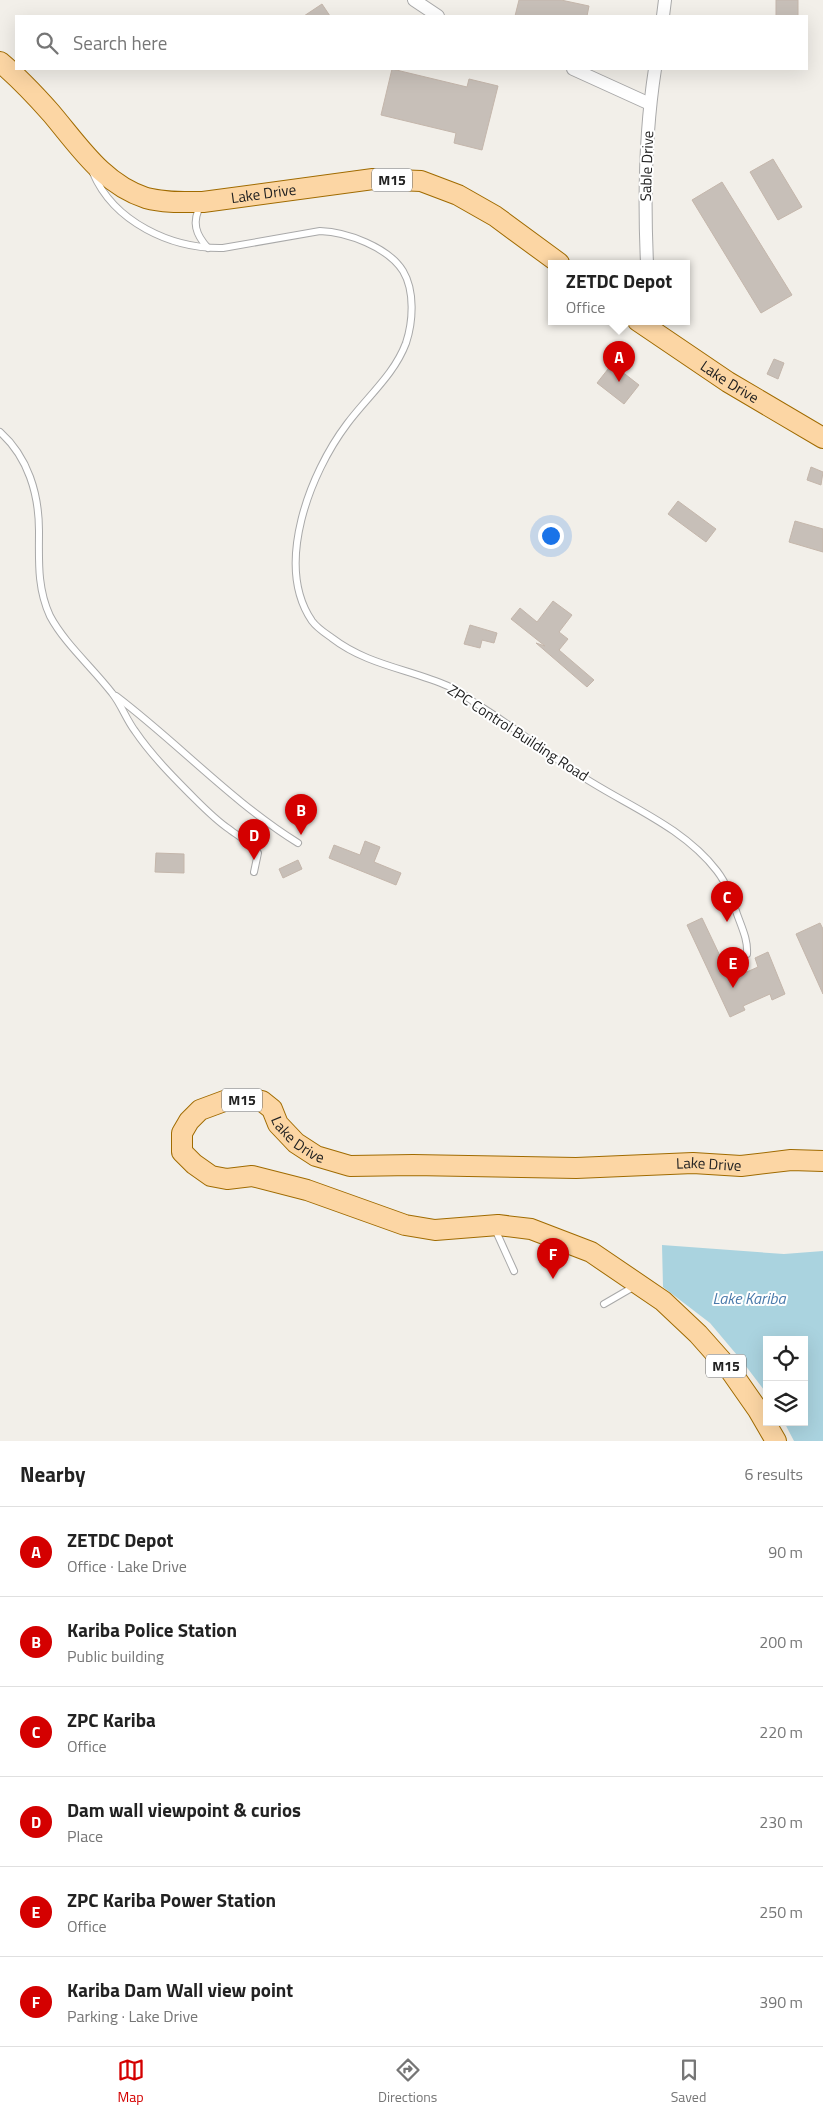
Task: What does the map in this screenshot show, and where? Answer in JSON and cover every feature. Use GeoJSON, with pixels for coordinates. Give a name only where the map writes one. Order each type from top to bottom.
{"type":"FeatureCollection","features":[{"type":"Feature","properties":{"kind":"main road","name":"Lake Drive"},"geometry":{"type":"LineString","coordinates":[[0,62],[25,84],[99,170],[118,184],[146,198],[180,203],[203,202],[373,179],[421,181],[458,195],[495,216],[556,260]]}},
{"type":"Feature","properties":{"kind":"main road","name":"Lake Drive"},"geometry":{"type":"LineString","coordinates":[[655,327],[728,382],[823,438]]}},
{"type":"Feature","properties":{"kind":"main road","name":"Lake Drive"},"geometry":{"type":"LineString","coordinates":[[776,1441],[758,1410],[730,1370],[698,1334],[662,1301],[591,1252],[531,1229],[494,1226],[435,1230],[404,1225],[307,1190],[252,1176],[227,1179],[211,1176],[194,1164],[182,1152],[182,1134],[188,1121],[200,1110],[227,1100],[250,1099],[262,1101],[272,1109],[278,1124],[296,1143],[316,1156],[350,1166],[413,1165],[576,1168],[693,1163],[741,1166],[791,1160],[823,1161]]}},
{"type":"Feature","properties":{"kind":"street"},"geometry":{"type":"LineString","coordinates":[[414,0],[436,15]]}},
{"type":"Feature","properties":{"kind":"street"},"geometry":{"type":"LineString","coordinates":[[662,15],[665,0]]}},
{"type":"Feature","properties":{"kind":"street"},"geometry":{"type":"LineString","coordinates":[[575,70],[650,104]]}},
{"type":"Feature","properties":{"kind":"street","name":"Sable Drive"},"geometry":{"type":"LineString","coordinates":[[648,260],[645,218],[650,104],[655,70]]}},
{"type":"Feature","properties":{"kind":"lane","name":"ZPC Control Building Road"},"geometry":{"type":"LineString","coordinates":[[86,156],[97,182],[110,202],[142,228],[175,242],[208,248],[223,248],[320,231],[335,232],[360,240],[390,258],[402,270],[410,288],[410,327],[406,344],[388,375],[347,423],[330,448],[312,488],[304,510],[297,541],[296,580],[302,602],[318,628],[344,648],[380,664],[449,686],[493,714],[575,772],[690,842],[718,873],[728,890],[748,943],[747,954]]}},
{"type":"Feature","properties":{"kind":"lane"},"geometry":{"type":"LineString","coordinates":[[203,202],[196,214],[195,227],[200,239],[208,248]]}},
{"type":"Feature","properties":{"kind":"lane"},"geometry":{"type":"LineString","coordinates":[[0,432],[15,448],[24,463],[35,492],[39,530],[39,577],[50,616],[113,694],[134,730],[174,777],[228,829],[253,846],[258,853],[254,872]]}},
{"type":"Feature","properties":{"kind":"lane"},"geometry":{"type":"LineString","coordinates":[[113,694],[245,804],[298,843]]}},
{"type":"Feature","properties":{"kind":"lane"},"geometry":{"type":"LineString","coordinates":[[494,1226],[514,1271]]}},
{"type":"Feature","properties":{"kind":"lane"},"geometry":{"type":"LineString","coordinates":[[604,1304],[638,1284]]}},
{"type":"Feature","properties":{"kind":"water","name":"Lake Kariba"},"geometry":{"type":"Polygon","coordinates":[[[662,1245],[784,1254],[823,1251],[823,1441],[794,1441],[786,1426],[808,1426],[808,1336],[763,1336],[763,1389],[710,1323],[663,1287],[662,1245]]]}},
{"type":"Feature","properties":{"kind":"building"},"geometry":{"type":"Polygon","coordinates":[[[519,0],[561,0],[589,6],[587,15],[515,15],[519,0]]]}},
{"type":"Feature","properties":{"kind":"building"},"geometry":{"type":"Polygon","coordinates":[[[776,0],[798,0],[798,15],[776,15],[776,0]]]}},
{"type":"Feature","properties":{"kind":"building"},"geometry":{"type":"Polygon","coordinates":[[[322,4],[329,15],[306,15],[322,4]]]}},
{"type":"Feature","properties":{"kind":"building"},"geometry":{"type":"Polygon","coordinates":[[[392,70],[467,87],[469,79],[498,86],[482,150],[454,143],[456,133],[381,115],[392,70]]]}},
{"type":"Feature","properties":{"kind":"building"},"geometry":{"type":"Polygon","coordinates":[[[773,159],[802,207],[778,220],[750,172],[773,159]]]}},
{"type":"Feature","properties":{"kind":"building"},"geometry":{"type":"Polygon","coordinates":[[[722,182],[792,295],[761,313],[692,200],[722,182]]]}},
{"type":"Feature","properties":{"kind":"building"},"geometry":{"type":"Polygon","coordinates":[[[774,359],[784,363],[778,379],[767,374],[774,359]]]}},
{"type":"Feature","properties":{"kind":"building"},"geometry":{"type":"Polygon","coordinates":[[[612,364],[639,385],[624,404],[597,383],[612,364]]]}},
{"type":"Feature","properties":{"kind":"building"},"geometry":{"type":"Polygon","coordinates":[[[811,467],[823,472],[821,485],[807,480],[811,467]]]}},
{"type":"Feature","properties":{"kind":"building"},"geometry":{"type":"Polygon","coordinates":[[[678,501],[716,529],[706,542],[668,514],[678,501]]]}},
{"type":"Feature","properties":{"kind":"building"},"geometry":{"type":"Polygon","coordinates":[[[795,521],[823,529],[823,552],[789,542],[795,521]]]}},
{"type":"Feature","properties":{"kind":"building"},"geometry":{"type":"Polygon","coordinates":[[[553,601],[572,615],[559,632],[568,639],[559,650],[594,680],[587,687],[536,643],[545,646],[511,619],[520,608],[537,622],[553,601]]]}},
{"type":"Feature","properties":{"kind":"building"},"geometry":{"type":"Polygon","coordinates":[[[470,625],[497,633],[494,643],[482,640],[480,648],[464,644],[470,625]]]}},
{"type":"Feature","properties":{"kind":"building"},"geometry":{"type":"Polygon","coordinates":[[[365,841],[380,847],[374,862],[401,873],[396,885],[329,858],[334,845],[360,855],[365,841]]]}},
{"type":"Feature","properties":{"kind":"building"},"geometry":{"type":"Polygon","coordinates":[[[156,853],[184,854],[184,873],[155,872],[156,853]]]}},
{"type":"Feature","properties":{"kind":"building"},"geometry":{"type":"Polygon","coordinates":[[[298,860],[302,869],[283,878],[279,869],[298,860]]]}},
{"type":"Feature","properties":{"kind":"building"},"geometry":{"type":"Polygon","coordinates":[[[702,918],[731,979],[758,967],[755,958],[768,952],[785,994],[772,1000],[770,994],[743,1006],[745,1010],[730,1017],[687,925],[702,918]]]}},
{"type":"Feature","properties":{"kind":"building"},"geometry":{"type":"Polygon","coordinates":[[[820,923],[823,929],[823,994],[796,934],[820,923]]]}},
{"type":"Feature","properties":{"kind":"place","name":"ZETDC Depot"},"geometry":{"type":"Point","coordinates":[619,382]}},
{"type":"Feature","properties":{"kind":"place","name":"Kariba Police Station"},"geometry":{"type":"Point","coordinates":[301,835]}},
{"type":"Feature","properties":{"kind":"place","name":"Dam wall viewpoint & curios"},"geometry":{"type":"Point","coordinates":[254,860]}},
{"type":"Feature","properties":{"kind":"place","name":"ZPC Kariba"},"geometry":{"type":"Point","coordinates":[727,922]}},
{"type":"Feature","properties":{"kind":"place","name":"ZPC Kariba Power Station"},"geometry":{"type":"Point","coordinates":[733,988]}},
{"type":"Feature","properties":{"kind":"place","name":"Kariba Dam Wall view point"},"geometry":{"type":"Point","coordinates":[553,1279]}}]}
